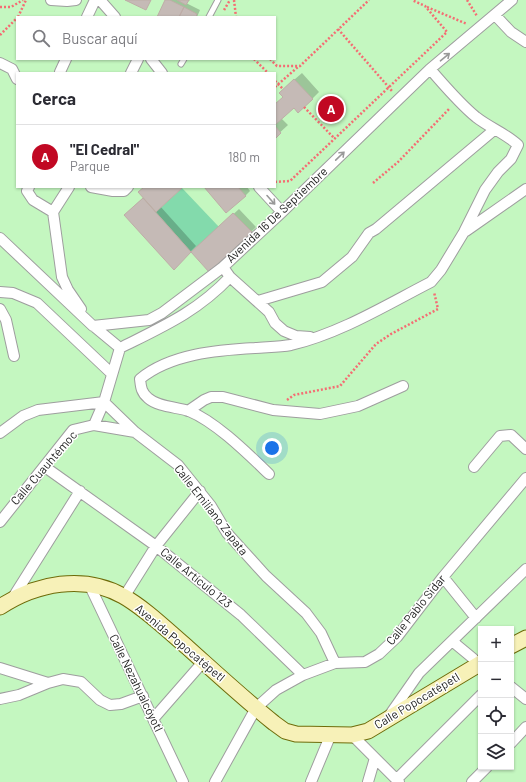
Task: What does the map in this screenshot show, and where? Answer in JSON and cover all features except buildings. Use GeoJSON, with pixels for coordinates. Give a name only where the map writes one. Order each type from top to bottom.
{"type":"FeatureCollection","features":[{"type":"Feature","properties":{"kind":"street"},"geometry":{"type":"LineString","coordinates":[[51,0],[67,2],[76,0]]}},
{"type":"Feature","properties":{"kind":"street"},"geometry":{"type":"LineString","coordinates":[[87,16],[95,0]]}},
{"type":"Feature","properties":{"kind":"street"},"geometry":{"type":"LineString","coordinates":[[100,0],[114,16]]}},
{"type":"Feature","properties":{"kind":"street","name":"Avenida 16 De Septiembre"},"geometry":{"type":"LineString","coordinates":[[120,348],[184,316],[216,291],[230,277],[223,267],[430,69],[512,0]]}},
{"type":"Feature","properties":{"kind":"street"},"geometry":{"type":"LineString","coordinates":[[495,15],[511,32],[526,42]]}},
{"type":"Feature","properties":{"kind":"street"},"geometry":{"type":"LineString","coordinates":[[60,72],[66,60]]}},
{"type":"Feature","properties":{"kind":"street"},"geometry":{"type":"LineString","coordinates":[[132,72],[138,60]]}},
{"type":"Feature","properties":{"kind":"street"},"geometry":{"type":"LineString","coordinates":[[152,60],[161,72]]}},
{"type":"Feature","properties":{"kind":"street"},"geometry":{"type":"LineString","coordinates":[[0,63],[12,69],[16,77]]}},
{"type":"Feature","properties":{"kind":"street"},"geometry":{"type":"LineString","coordinates":[[269,474],[242,448],[218,429],[188,411],[176,409],[148,399],[141,391],[140,379],[149,371],[170,362],[216,350],[290,345],[314,338],[344,327],[431,282],[441,270],[464,232],[485,190],[498,172],[511,159],[522,143],[494,130],[457,100],[430,69]]}},
{"type":"Feature","properties":{"kind":"street"},"geometry":{"type":"LineString","coordinates":[[258,301],[322,282],[352,257],[369,233],[478,145],[494,130]]}},
{"type":"Feature","properties":{"kind":"street"},"geometry":{"type":"LineString","coordinates":[[29,188],[28,191],[33,200],[54,212]]}},
{"type":"Feature","properties":{"kind":"street"},"geometry":{"type":"LineString","coordinates":[[68,188],[54,212],[62,276],[68,290],[93,326]]}},
{"type":"Feature","properties":{"kind":"street"},"geometry":{"type":"LineString","coordinates":[[97,188],[124,191],[127,188]]}},
{"type":"Feature","properties":{"kind":"street"},"geometry":{"type":"LineString","coordinates":[[260,188],[282,212]]}},
{"type":"Feature","properties":{"kind":"street"},"geometry":{"type":"LineString","coordinates":[[464,232],[526,189]]}},
{"type":"Feature","properties":{"kind":"street"},"geometry":{"type":"LineString","coordinates":[[0,238],[93,326],[120,348],[111,373],[104,402],[94,425]]}},
{"type":"Feature","properties":{"kind":"street"},"geometry":{"type":"LineString","coordinates":[[93,326],[149,320],[162,313],[223,267]]}},
{"type":"Feature","properties":{"kind":"street"},"geometry":{"type":"LineString","coordinates":[[230,277],[258,301],[269,312],[275,323],[284,331],[296,336],[314,338]]}},
{"type":"Feature","properties":{"kind":"street"},"geometry":{"type":"LineString","coordinates":[[0,292],[13,293],[36,302],[111,373]]}},
{"type":"Feature","properties":{"kind":"street"},"geometry":{"type":"LineString","coordinates":[[0,309],[6,320],[14,356]]}},
{"type":"Feature","properties":{"kind":"street"},"geometry":{"type":"LineString","coordinates":[[188,411],[210,397],[223,397],[273,410],[320,414],[358,406],[403,386]]}},
{"type":"Feature","properties":{"kind":"street"},"geometry":{"type":"LineString","coordinates":[[104,402],[135,432]]}},
{"type":"Feature","properties":{"kind":"street"},"geometry":{"type":"LineString","coordinates":[[0,433],[23,416],[38,410],[104,402]]}},
{"type":"Feature","properties":{"kind":"street","name":"Calle Emiliano Zapata"},"geometry":{"type":"LineString","coordinates":[[94,425],[135,432],[178,465],[200,491],[232,538],[266,576],[306,613],[321,633],[335,664]]}},
{"type":"Feature","properties":{"kind":"street","name":"Calle Cuauhtémoc"},"geometry":{"type":"LineString","coordinates":[[0,522],[74,430],[94,425]]}},
{"type":"Feature","properties":{"kind":"street"},"geometry":{"type":"LineString","coordinates":[[474,467],[500,436],[511,435],[526,449]]}},
{"type":"Feature","properties":{"kind":"street","name":"Calle Artículo 123"},"geometry":{"type":"LineString","coordinates":[[45,467],[156,546],[241,615],[303,675]]}},
{"type":"Feature","properties":{"kind":"street","name":"Calle Pablo Sidar"},"geometry":{"type":"LineString","coordinates":[[215,782],[256,708],[276,690],[303,675],[335,664],[365,662],[379,654],[397,637],[443,577],[526,478]]}},
{"type":"Feature","properties":{"kind":"street"},"geometry":{"type":"LineString","coordinates":[[5,604],[80,491]]}},
{"type":"Feature","properties":{"kind":"street"},"geometry":{"type":"LineString","coordinates":[[124,597],[156,546],[200,491]]}},
{"type":"Feature","properties":{"kind":"street"},"geometry":{"type":"LineString","coordinates":[[388,717],[419,673],[526,569]]}},
{"type":"Feature","properties":{"kind":"street"},"geometry":{"type":"LineString","coordinates":[[443,577],[476,618]]}},
{"type":"Feature","properties":{"kind":"street","name":"Avenida Popocatépetl"},"geometry":{"type":"LineString","coordinates":[[5,604],[40,587],[69,583],[88,584],[110,590],[124,597],[157,622],[256,708],[285,731],[296,734],[352,735]]}},
{"type":"Feature","properties":{"kind":"street","name":"Calle Nezahualcóyotl"},"geometry":{"type":"LineString","coordinates":[[88,584],[154,718],[183,782]]}},
{"type":"Feature","properties":{"kind":"street"},"geometry":{"type":"LineString","coordinates":[[514,644],[526,638]]}},
{"type":"Feature","properties":{"kind":"street"},"geometry":{"type":"LineString","coordinates":[[452,641],[478,662]]}},
{"type":"Feature","properties":{"kind":"street"},"geometry":{"type":"LineString","coordinates":[[154,718],[203,662]]}},
{"type":"Feature","properties":{"kind":"street","name":"Calle Popocatépetl"},"geometry":{"type":"LineString","coordinates":[[352,735],[368,731],[388,717],[478,665]]}},
{"type":"Feature","properties":{"kind":"street"},"geometry":{"type":"LineString","coordinates":[[0,668],[48,683]]}},
{"type":"Feature","properties":{"kind":"street"},"geometry":{"type":"LineString","coordinates":[[0,699],[19,695],[48,683],[63,679],[81,682],[100,700],[110,705],[121,704],[143,696]]}},
{"type":"Feature","properties":{"kind":"street"},"geometry":{"type":"LineString","coordinates":[[514,689],[526,699]]}},
{"type":"Feature","properties":{"kind":"street"},"geometry":{"type":"LineString","coordinates":[[352,735],[398,781],[478,698]]}},
{"type":"Feature","properties":{"kind":"street"},"geometry":{"type":"LineString","coordinates":[[514,740],[526,727]]}},
{"type":"Feature","properties":{"kind":"street"},"geometry":{"type":"LineString","coordinates":[[311,782],[331,734]]}},
{"type":"Feature","properties":{"kind":"street"},"geometry":{"type":"LineString","coordinates":[[368,782],[375,758]]}},
{"type":"Feature","properties":{"kind":"street"},"geometry":{"type":"LineString","coordinates":[[472,782],[484,770]]}},
{"type":"Feature","properties":{"kind":"lane"},"geometry":{"type":"LineString","coordinates":[[210,16],[218,0]]}},
{"type":"Feature","properties":{"kind":"lane"},"geometry":{"type":"LineString","coordinates":[[181,64],[183,60]]}},
{"type":"Feature","properties":{"kind":"path"},"geometry":{"type":"LineString","coordinates":[[0,7],[11,7],[23,0]]}},
{"type":"Feature","properties":{"kind":"path"},"geometry":{"type":"LineString","coordinates":[[18,16],[26,0]]}},
{"type":"Feature","properties":{"kind":"path"},"geometry":{"type":"LineString","coordinates":[[234,0],[236,16]]}},
{"type":"Feature","properties":{"kind":"path"},"geometry":{"type":"LineString","coordinates":[[283,89],[278,84],[300,66],[369,0]]}},
{"type":"Feature","properties":{"kind":"path"},"geometry":{"type":"LineString","coordinates":[[412,0],[481,27]]}},
{"type":"Feature","properties":{"kind":"path"},"geometry":{"type":"LineString","coordinates":[[467,0],[481,27]]}},
{"type":"Feature","properties":{"kind":"path"},"geometry":{"type":"LineString","coordinates":[[276,182],[290,180],[447,32],[425,6]]}},
{"type":"Feature","properties":{"kind":"path"},"geometry":{"type":"LineString","coordinates":[[0,35],[16,19]]}},
{"type":"Feature","properties":{"kind":"path"},"geometry":{"type":"LineString","coordinates":[[338,30],[398,99]]}},
{"type":"Feature","properties":{"kind":"path"},"geometry":{"type":"LineString","coordinates":[[255,60],[267,72]]}},
{"type":"Feature","properties":{"kind":"path"},"geometry":{"type":"LineString","coordinates":[[271,60],[277,66],[300,66]]}},
{"type":"Feature","properties":{"kind":"path"},"geometry":{"type":"LineString","coordinates":[[373,183],[398,162],[457,100]]}},
{"type":"Feature","properties":{"kind":"path"},"geometry":{"type":"LineString","coordinates":[[304,107],[334,138]]}},
{"type":"Feature","properties":{"kind":"path"},"geometry":{"type":"LineString","coordinates":[[273,410],[294,395],[340,386],[376,344],[391,334],[438,309],[431,282]]}},
{"type":"Feature","properties":{"kind":"green space"},"geometry":{"type":"Polygon","coordinates":[[[0,0],[526,0],[526,782],[0,782],[0,0]]]}},
{"type":"Feature","properties":{"kind":"green space"},"geometry":{"type":"Polygon","coordinates":[[[182,188],[219,227],[191,252],[156,212],[182,188]]]}},
{"type":"Feature","properties":{"kind":"place","name":"\"El Cedral\""},"geometry":{"type":"Point","coordinates":[331,109]}}]}
